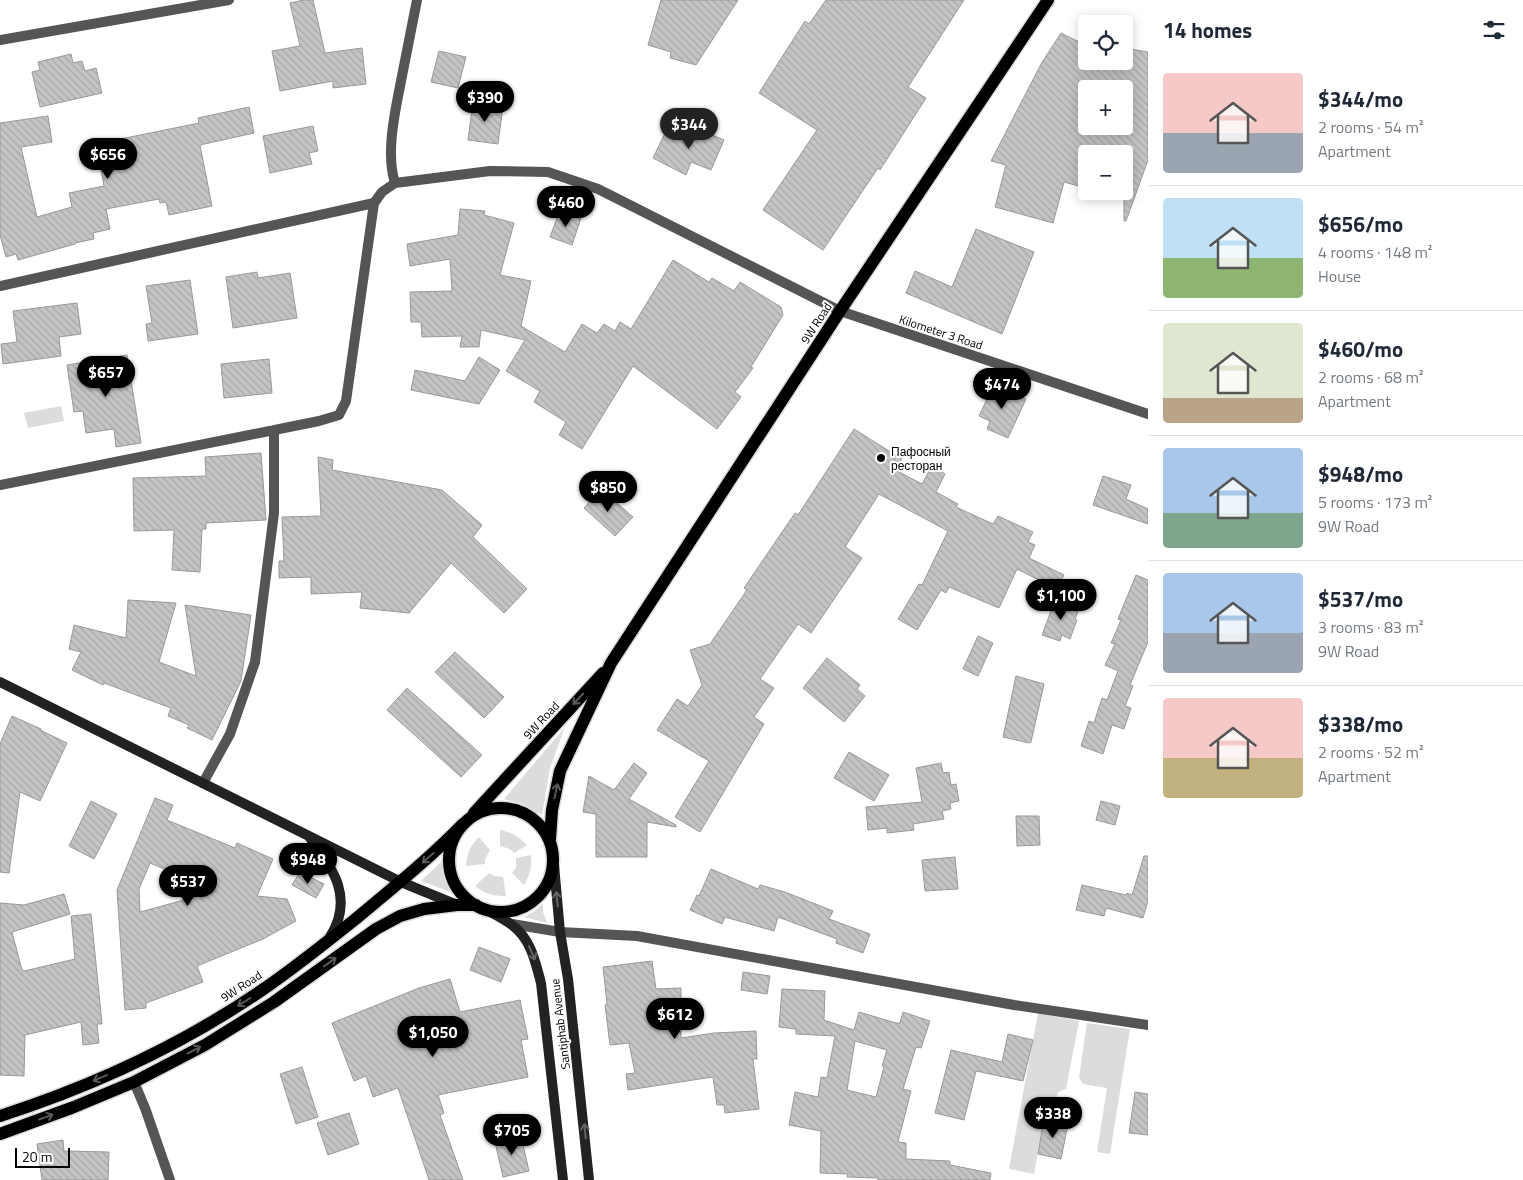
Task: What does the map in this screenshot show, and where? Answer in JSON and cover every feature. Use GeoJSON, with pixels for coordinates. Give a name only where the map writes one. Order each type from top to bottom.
{"type":"FeatureCollection","features":[{"type":"Feature","properties":{"kind":"main road","name":"9W Road"},"geometry":{"type":"LineString","coordinates":[[550,839],[552,810],[560,771],[611,663],[840,311],[1048,0]]}},
{"type":"Feature","properties":{"kind":"main road","name":"9W Road"},"geometry":{"type":"LineString","coordinates":[[0,1116],[67,1092],[125,1068],[197,1030],[265,988],[326,943],[439,849],[611,663]]}},
{"type":"Feature","properties":{"kind":"main road","name":"9W Road"},"geometry":{"type":"LineString","coordinates":[[480,907],[461,893],[452,877],[449,859],[452,840],[466,821],[486,809],[515,809],[532,817],[545,830],[550,839],[554,865]]}},
{"type":"Feature","properties":{"kind":"main road"},"geometry":{"type":"LineString","coordinates":[[0,1134],[74,1107],[134,1082],[205,1045],[274,1002],[376,929],[400,916],[424,909],[457,905],[480,907],[494,912],[513,911],[530,903],[538,897],[549,882],[554,865]]}},
{"type":"Feature","properties":{"kind":"main road"},"geometry":{"type":"LineString","coordinates":[[265,988],[274,1002]]}},
{"type":"Feature","properties":{"kind":"street"},"geometry":{"type":"LineString","coordinates":[[0,40],[229,0]]}},
{"type":"Feature","properties":{"kind":"street"},"geometry":{"type":"LineString","coordinates":[[0,485],[319,421],[340,415],[346,400],[374,203],[382,192],[395,183],[392,174],[392,148],[395,115],[416,0]]}},
{"type":"Feature","properties":{"kind":"street","name":"Kilometer 3 Road"},"geometry":{"type":"LineString","coordinates":[[395,183],[490,171],[548,172],[598,189],[840,311],[1148,414]]}},
{"type":"Feature","properties":{"kind":"street"},"geometry":{"type":"LineString","coordinates":[[0,286],[374,203]]}},
{"type":"Feature","properties":{"kind":"street"},"geometry":{"type":"LineString","coordinates":[[204,783],[230,734],[256,662],[274,513],[274,430]]}},
{"type":"Feature","properties":{"kind":"street"},"geometry":{"type":"LineString","coordinates":[[0,682],[401,882],[457,905]]}},
{"type":"Feature","properties":{"kind":"street"},"geometry":{"type":"LineString","coordinates":[[308,835],[328,861],[341,897],[338,924],[326,943]]}},
{"type":"Feature","properties":{"kind":"street","name":"Santiphab Avenue"},"geometry":{"type":"LineString","coordinates":[[554,865],[589,1180]]}},
{"type":"Feature","properties":{"kind":"street","name":"Santiphab Avenue"},"geometry":{"type":"LineString","coordinates":[[480,907],[512,924],[524,936],[534,955],[541,983],[563,1180]]}},
{"type":"Feature","properties":{"kind":"street"},"geometry":{"type":"LineString","coordinates":[[512,924],[560,932],[637,936],[1014,1005],[1148,1025]]}},
{"type":"Feature","properties":{"kind":"street"},"geometry":{"type":"LineString","coordinates":[[134,1082],[146,1108],[170,1180]]}},
{"type":"Feature","properties":{"kind":"shaded area"},"geometry":{"type":"Polygon","coordinates":[[[61,406],[64,421],[28,428],[24,413],[61,406]]]}},
{"type":"Feature","properties":{"kind":"shaded area"},"geometry":{"type":"Polygon","coordinates":[[[565,727],[550,768],[542,815],[522,804],[504,799],[565,727]]]}},
{"type":"Feature","properties":{"kind":"shaded area"},"geometry":{"type":"Polygon","coordinates":[[[500,830],[514,835],[527,845],[514,853],[510,849],[500,846],[500,830]]]}},
{"type":"Feature","properties":{"kind":"shaded area"},"geometry":{"type":"Polygon","coordinates":[[[479,837],[490,850],[485,859],[485,864],[466,866],[470,850],[479,837]]]}},
{"type":"Feature","properties":{"kind":"shaded area"},"geometry":{"type":"Polygon","coordinates":[[[531,855],[530,871],[524,885],[512,873],[516,868],[516,858],[531,855]]]}},
{"type":"Feature","properties":{"kind":"shaded area"},"geometry":{"type":"Polygon","coordinates":[[[442,861],[443,874],[450,892],[421,881],[442,861]]]}},
{"type":"Feature","properties":{"kind":"shaded area"},"geometry":{"type":"Polygon","coordinates":[[[489,873],[494,876],[503,877],[506,896],[489,894],[475,886],[489,873]]]}},
{"type":"Feature","properties":{"kind":"shaded area"},"geometry":{"type":"Polygon","coordinates":[[[543,903],[543,912],[547,923],[524,917],[535,911],[543,903]]]}},
{"type":"Feature","properties":{"kind":"shaded area"},"geometry":{"type":"Polygon","coordinates":[[[1038,1013],[1079,1021],[1066,1089],[1058,1092],[1052,1120],[1044,1119],[1034,1174],[1009,1169],[1038,1013]]]}},
{"type":"Feature","properties":{"kind":"shaded area"},"geometry":{"type":"Polygon","coordinates":[[[1087,1023],[1130,1029],[1110,1154],[1097,1152],[1107,1088],[1083,1084],[1079,1077],[1087,1023]]]}},
{"type":"Feature","properties":{"kind":"building"},"geometry":{"type":"Polygon","coordinates":[[[313,0],[325,53],[362,48],[366,84],[333,88],[333,81],[280,91],[272,51],[300,46],[290,3],[313,0]]]}},
{"type":"Feature","properties":{"kind":"building"},"geometry":{"type":"Polygon","coordinates":[[[661,0],[738,0],[696,65],[670,58],[671,52],[648,45],[661,0]]]}},
{"type":"Feature","properties":{"kind":"building"},"geometry":{"type":"Polygon","coordinates":[[[826,0],[964,0],[908,87],[926,98],[880,170],[878,168],[823,250],[763,210],[817,130],[759,93],[805,21],[809,24],[826,0]]]}},
{"type":"Feature","properties":{"kind":"building"},"geometry":{"type":"Polygon","coordinates":[[[1061,33],[1078,41],[1078,70],[1133,70],[1133,50],[1148,52],[1148,160],[1126,221],[1124,221],[1124,200],[1133,200],[1133,145],[1078,145],[1078,186],[1064,182],[1053,223],[995,207],[1006,165],[991,161],[1041,64],[1061,33]]]}},
{"type":"Feature","properties":{"kind":"building"},"geometry":{"type":"Polygon","coordinates":[[[439,51],[466,57],[458,88],[431,82],[439,51]]]}},
{"type":"Feature","properties":{"kind":"building"},"geometry":{"type":"Polygon","coordinates":[[[71,54],[73,63],[82,61],[85,71],[96,68],[102,93],[40,107],[32,72],[40,70],[38,62],[71,54]]]}},
{"type":"Feature","properties":{"kind":"building"},"geometry":{"type":"Polygon","coordinates":[[[473,102],[503,106],[498,144],[468,140],[473,102]]]}},
{"type":"Feature","properties":{"kind":"building"},"geometry":{"type":"Polygon","coordinates":[[[249,107],[254,133],[200,145],[212,206],[169,215],[166,202],[160,203],[159,199],[106,209],[110,229],[93,233],[94,239],[18,260],[16,254],[6,257],[0,235],[0,123],[48,116],[52,142],[21,147],[37,217],[72,207],[69,193],[104,186],[96,144],[199,123],[198,118],[249,107]]]}},
{"type":"Feature","properties":{"kind":"building"},"geometry":{"type":"Polygon","coordinates":[[[313,126],[318,151],[309,153],[312,164],[270,173],[263,136],[313,126]]]}},
{"type":"Feature","properties":{"kind":"building"},"geometry":{"type":"Polygon","coordinates":[[[692,126],[724,140],[711,170],[691,162],[686,175],[653,158],[666,131],[686,140],[692,126]]]}},
{"type":"Feature","properties":{"kind":"building"},"geometry":{"type":"Polygon","coordinates":[[[460,209],[485,211],[484,215],[514,223],[500,275],[531,281],[521,326],[565,352],[582,324],[597,333],[604,324],[615,331],[620,322],[631,329],[673,260],[709,282],[712,278],[734,291],[740,282],[781,307],[783,315],[751,367],[753,368],[735,392],[741,397],[717,429],[633,366],[582,449],[559,435],[566,422],[534,402],[540,391],[506,371],[525,340],[481,330],[479,347],[460,347],[462,336],[422,337],[421,322],[411,322],[410,292],[452,291],[450,259],[410,266],[407,244],[458,235],[460,209]]]}},
{"type":"Feature","properties":{"kind":"building"},"geometry":{"type":"Polygon","coordinates":[[[560,210],[581,218],[572,245],[550,237],[560,210]]]}},
{"type":"Feature","properties":{"kind":"building"},"geometry":{"type":"Polygon","coordinates":[[[976,229],[1034,252],[1002,334],[906,293],[915,271],[952,287],[976,229]]]}},
{"type":"Feature","properties":{"kind":"building"},"geometry":{"type":"Polygon","coordinates":[[[257,272],[258,278],[290,273],[297,318],[233,328],[226,277],[257,272]]]}},
{"type":"Feature","properties":{"kind":"building"},"geometry":{"type":"Polygon","coordinates":[[[190,280],[198,334],[148,341],[146,324],[152,323],[146,286],[190,280]]]}},
{"type":"Feature","properties":{"kind":"building"},"geometry":{"type":"Polygon","coordinates":[[[77,303],[81,334],[59,337],[61,356],[3,364],[1,344],[17,342],[13,311],[77,303]]]}},
{"type":"Feature","properties":{"kind":"building"},"geometry":{"type":"Polygon","coordinates":[[[127,355],[141,443],[116,447],[114,429],[86,433],[83,411],[74,412],[67,365],[127,355]]]}},
{"type":"Feature","properties":{"kind":"building"},"geometry":{"type":"Polygon","coordinates":[[[479,357],[500,370],[479,404],[411,390],[415,370],[465,381],[479,357]]]}},
{"type":"Feature","properties":{"kind":"building"},"geometry":{"type":"Polygon","coordinates":[[[269,359],[272,393],[224,398],[221,364],[269,359]]]}},
{"type":"Feature","properties":{"kind":"building"},"geometry":{"type":"Polygon","coordinates":[[[994,384],[1026,399],[1008,438],[987,429],[990,421],[979,416],[994,384]]]}},
{"type":"Feature","properties":{"kind":"building"},"geometry":{"type":"Polygon","coordinates":[[[854,429],[902,459],[895,470],[922,484],[932,466],[945,474],[936,492],[958,504],[956,507],[993,524],[998,516],[1033,532],[1028,542],[1035,545],[1029,558],[1064,575],[1057,589],[1017,569],[999,608],[949,587],[946,593],[941,590],[917,630],[898,619],[919,584],[922,585],[948,531],[879,494],[845,547],[862,558],[811,633],[798,624],[760,679],[774,688],[754,717],[764,724],[700,832],[675,817],[709,761],[657,730],[677,699],[688,706],[702,685],[690,650],[710,644],[747,590],[744,588],[795,513],[798,515],[854,429]]]}},
{"type":"Feature","properties":{"kind":"building"},"geometry":{"type":"Polygon","coordinates":[[[261,453],[266,520],[206,523],[206,529],[202,529],[200,572],[172,570],[174,530],[134,531],[133,478],[206,476],[205,457],[261,453]]]}},
{"type":"Feature","properties":{"kind":"building"},"geometry":{"type":"Polygon","coordinates":[[[318,457],[333,460],[332,470],[442,490],[482,525],[473,537],[527,589],[504,613],[451,563],[409,613],[360,608],[362,592],[311,594],[311,577],[279,578],[279,561],[284,561],[282,517],[321,516],[318,457]]]}},
{"type":"Feature","properties":{"kind":"building"},"geometry":{"type":"Polygon","coordinates":[[[1103,476],[1131,485],[1126,499],[1148,509],[1148,524],[1093,505],[1103,476]]]}},
{"type":"Feature","properties":{"kind":"building"},"geometry":{"type":"Polygon","coordinates":[[[601,489],[633,517],[615,536],[584,508],[601,489]]]}},
{"type":"Feature","properties":{"kind":"building"},"geometry":{"type":"Polygon","coordinates":[[[1136,575],[1148,580],[1148,642],[1130,685],[1133,686],[1125,706],[1131,708],[1124,729],[1112,725],[1103,754],[1081,746],[1089,721],[1094,723],[1102,698],[1107,700],[1118,671],[1105,665],[1115,644],[1111,643],[1121,620],[1118,619],[1136,575]]]}},
{"type":"Feature","properties":{"kind":"building"},"geometry":{"type":"Polygon","coordinates":[[[128,600],[176,603],[159,662],[196,676],[185,605],[251,615],[241,681],[212,740],[187,728],[189,725],[168,716],[171,708],[104,683],[103,685],[72,670],[81,652],[69,649],[74,625],[126,638],[128,600]]]}},
{"type":"Feature","properties":{"kind":"building"},"geometry":{"type":"Polygon","coordinates":[[[1055,600],[1079,609],[1070,639],[1062,635],[1060,641],[1042,635],[1055,600]]]}},
{"type":"Feature","properties":{"kind":"building"},"geometry":{"type":"Polygon","coordinates":[[[978,636],[993,643],[978,676],[963,669],[978,636]]]}},
{"type":"Feature","properties":{"kind":"building"},"geometry":{"type":"Polygon","coordinates":[[[455,652],[504,697],[484,718],[435,672],[455,652]]]}},
{"type":"Feature","properties":{"kind":"building"},"geometry":{"type":"Polygon","coordinates":[[[827,658],[860,685],[857,689],[865,696],[844,722],[803,688],[827,658]]]}},
{"type":"Feature","properties":{"kind":"building"},"geometry":{"type":"Polygon","coordinates":[[[1016,676],[1044,684],[1031,742],[1029,743],[1003,737],[1016,676]]]}},
{"type":"Feature","properties":{"kind":"building"},"geometry":{"type":"Polygon","coordinates":[[[407,688],[482,755],[461,777],[387,710],[407,688]]]}},
{"type":"Feature","properties":{"kind":"building"},"geometry":{"type":"Polygon","coordinates":[[[12,716],[67,743],[40,801],[20,792],[9,873],[0,872],[0,744],[12,716]]]}},
{"type":"Feature","properties":{"kind":"building"},"geometry":{"type":"Polygon","coordinates":[[[849,752],[889,775],[874,801],[834,778],[849,752]]]}},
{"type":"Feature","properties":{"kind":"building"},"geometry":{"type":"Polygon","coordinates":[[[634,763],[647,773],[629,799],[676,825],[676,827],[647,822],[647,857],[596,857],[596,814],[583,812],[589,776],[614,790],[634,763]]]}},
{"type":"Feature","properties":{"kind":"building"},"geometry":{"type":"Polygon","coordinates":[[[941,763],[943,773],[949,772],[951,785],[956,784],[959,801],[950,803],[951,809],[942,811],[944,819],[913,824],[914,830],[887,833],[887,828],[868,830],[866,807],[922,802],[916,768],[941,763]]]}},
{"type":"Feature","properties":{"kind":"building"},"geometry":{"type":"Polygon","coordinates":[[[155,798],[173,805],[167,820],[235,848],[237,843],[273,859],[257,896],[287,899],[296,921],[263,939],[197,966],[203,982],[146,1003],[146,1008],[125,1010],[117,890],[155,798]],[[150,863],[139,889],[140,912],[217,891],[150,863]]]}},
{"type":"Feature","properties":{"kind":"building"},"geometry":{"type":"Polygon","coordinates":[[[91,801],[117,814],[94,859],[69,846],[91,801]]]}},
{"type":"Feature","properties":{"kind":"building"},"geometry":{"type":"Polygon","coordinates":[[[1101,801],[1120,806],[1115,825],[1096,820],[1101,801]]]}},
{"type":"Feature","properties":{"kind":"building"},"geometry":{"type":"Polygon","coordinates":[[[1016,816],[1039,816],[1040,845],[1017,846],[1016,816]]]}},
{"type":"Feature","properties":{"kind":"building"},"geometry":{"type":"Polygon","coordinates":[[[1144,856],[1148,856],[1148,901],[1143,918],[1106,908],[1104,916],[1076,910],[1082,885],[1132,895],[1144,856]]]}},
{"type":"Feature","properties":{"kind":"building"},"geometry":{"type":"Polygon","coordinates":[[[955,857],[958,889],[925,891],[922,860],[955,857]]]}},
{"type":"Feature","properties":{"kind":"building"},"geometry":{"type":"Polygon","coordinates":[[[711,869],[758,889],[760,885],[785,892],[833,911],[829,919],[870,934],[863,953],[836,943],[837,939],[778,917],[774,931],[725,917],[722,924],[690,910],[697,895],[699,896],[711,869]]]}},
{"type":"Feature","properties":{"kind":"building"},"geometry":{"type":"Polygon","coordinates":[[[300,872],[324,884],[316,898],[292,885],[300,872]]]}},
{"type":"Feature","properties":{"kind":"building"},"geometry":{"type":"Polygon","coordinates":[[[64,894],[70,914],[12,932],[22,970],[24,971],[75,959],[71,916],[91,914],[102,1024],[97,1024],[99,1043],[83,1045],[81,1022],[25,1035],[24,1076],[0,1075],[0,903],[24,905],[64,894]]]}},
{"type":"Feature","properties":{"kind":"building"},"geometry":{"type":"Polygon","coordinates":[[[479,947],[510,959],[501,982],[470,970],[479,947]]]}},
{"type":"Feature","properties":{"kind":"building"},"geometry":{"type":"Polygon","coordinates":[[[652,961],[656,989],[681,988],[681,1038],[714,1033],[756,1031],[757,1059],[753,1059],[759,1109],[725,1113],[724,1105],[717,1105],[713,1077],[628,1090],[626,1074],[635,1073],[629,1043],[610,1045],[603,967],[652,961]]]}},
{"type":"Feature","properties":{"kind":"building"},"geometry":{"type":"Polygon","coordinates":[[[743,972],[770,976],[767,994],[741,990],[743,972]]]}},
{"type":"Feature","properties":{"kind":"building"},"geometry":{"type":"Polygon","coordinates":[[[450,979],[460,1012],[520,1000],[528,1039],[521,1040],[528,1077],[438,1095],[444,1113],[440,1115],[463,1180],[429,1180],[398,1088],[373,1097],[366,1076],[354,1081],[332,1023],[419,988],[450,979]]]}},
{"type":"Feature","properties":{"kind":"building"},"geometry":{"type":"Polygon","coordinates":[[[782,989],[825,991],[824,1020],[854,1030],[859,1012],[896,1023],[900,1023],[903,1012],[930,1021],[921,1048],[916,1047],[903,1089],[911,1091],[898,1142],[906,1143],[906,1159],[950,1161],[950,1165],[991,1173],[990,1180],[878,1180],[878,1178],[847,1177],[848,1174],[820,1173],[821,1131],[789,1125],[795,1092],[818,1097],[821,1077],[827,1078],[835,1036],[796,1034],[796,1029],[779,1027],[782,989]],[[855,1041],[847,1090],[876,1097],[887,1050],[855,1041]]]}},
{"type":"Feature","properties":{"kind":"building"},"geometry":{"type":"Polygon","coordinates":[[[1008,1034],[1033,1040],[1023,1081],[976,1071],[964,1120],[935,1113],[951,1050],[1002,1062],[1008,1034]]]}},
{"type":"Feature","properties":{"kind":"building"},"geometry":{"type":"Polygon","coordinates":[[[302,1067],[318,1117],[296,1124],[280,1074],[302,1067]]]}},
{"type":"Feature","properties":{"kind":"building"},"geometry":{"type":"Polygon","coordinates":[[[1135,1092],[1148,1094],[1148,1135],[1129,1133],[1135,1092]]]}},
{"type":"Feature","properties":{"kind":"building"},"geometry":{"type":"Polygon","coordinates":[[[349,1113],[359,1144],[328,1155],[317,1123],[349,1113]]]}},
{"type":"Feature","properties":{"kind":"building"},"geometry":{"type":"Polygon","coordinates":[[[1044,1119],[1068,1124],[1061,1159],[1038,1154],[1044,1119]]]}},
{"type":"Feature","properties":{"kind":"building"},"geometry":{"type":"Polygon","coordinates":[[[521,1136],[529,1171],[503,1177],[495,1142],[521,1136]]]}},
{"type":"Feature","properties":{"kind":"building"},"geometry":{"type":"Polygon","coordinates":[[[63,1140],[64,1151],[109,1152],[108,1180],[42,1180],[37,1144],[63,1140]]]}},
{"type":"Feature","properties":{"kind":"place","name":"Пафосный ресторан"},"geometry":{"type":"Point","coordinates":[881,458]}}]}
